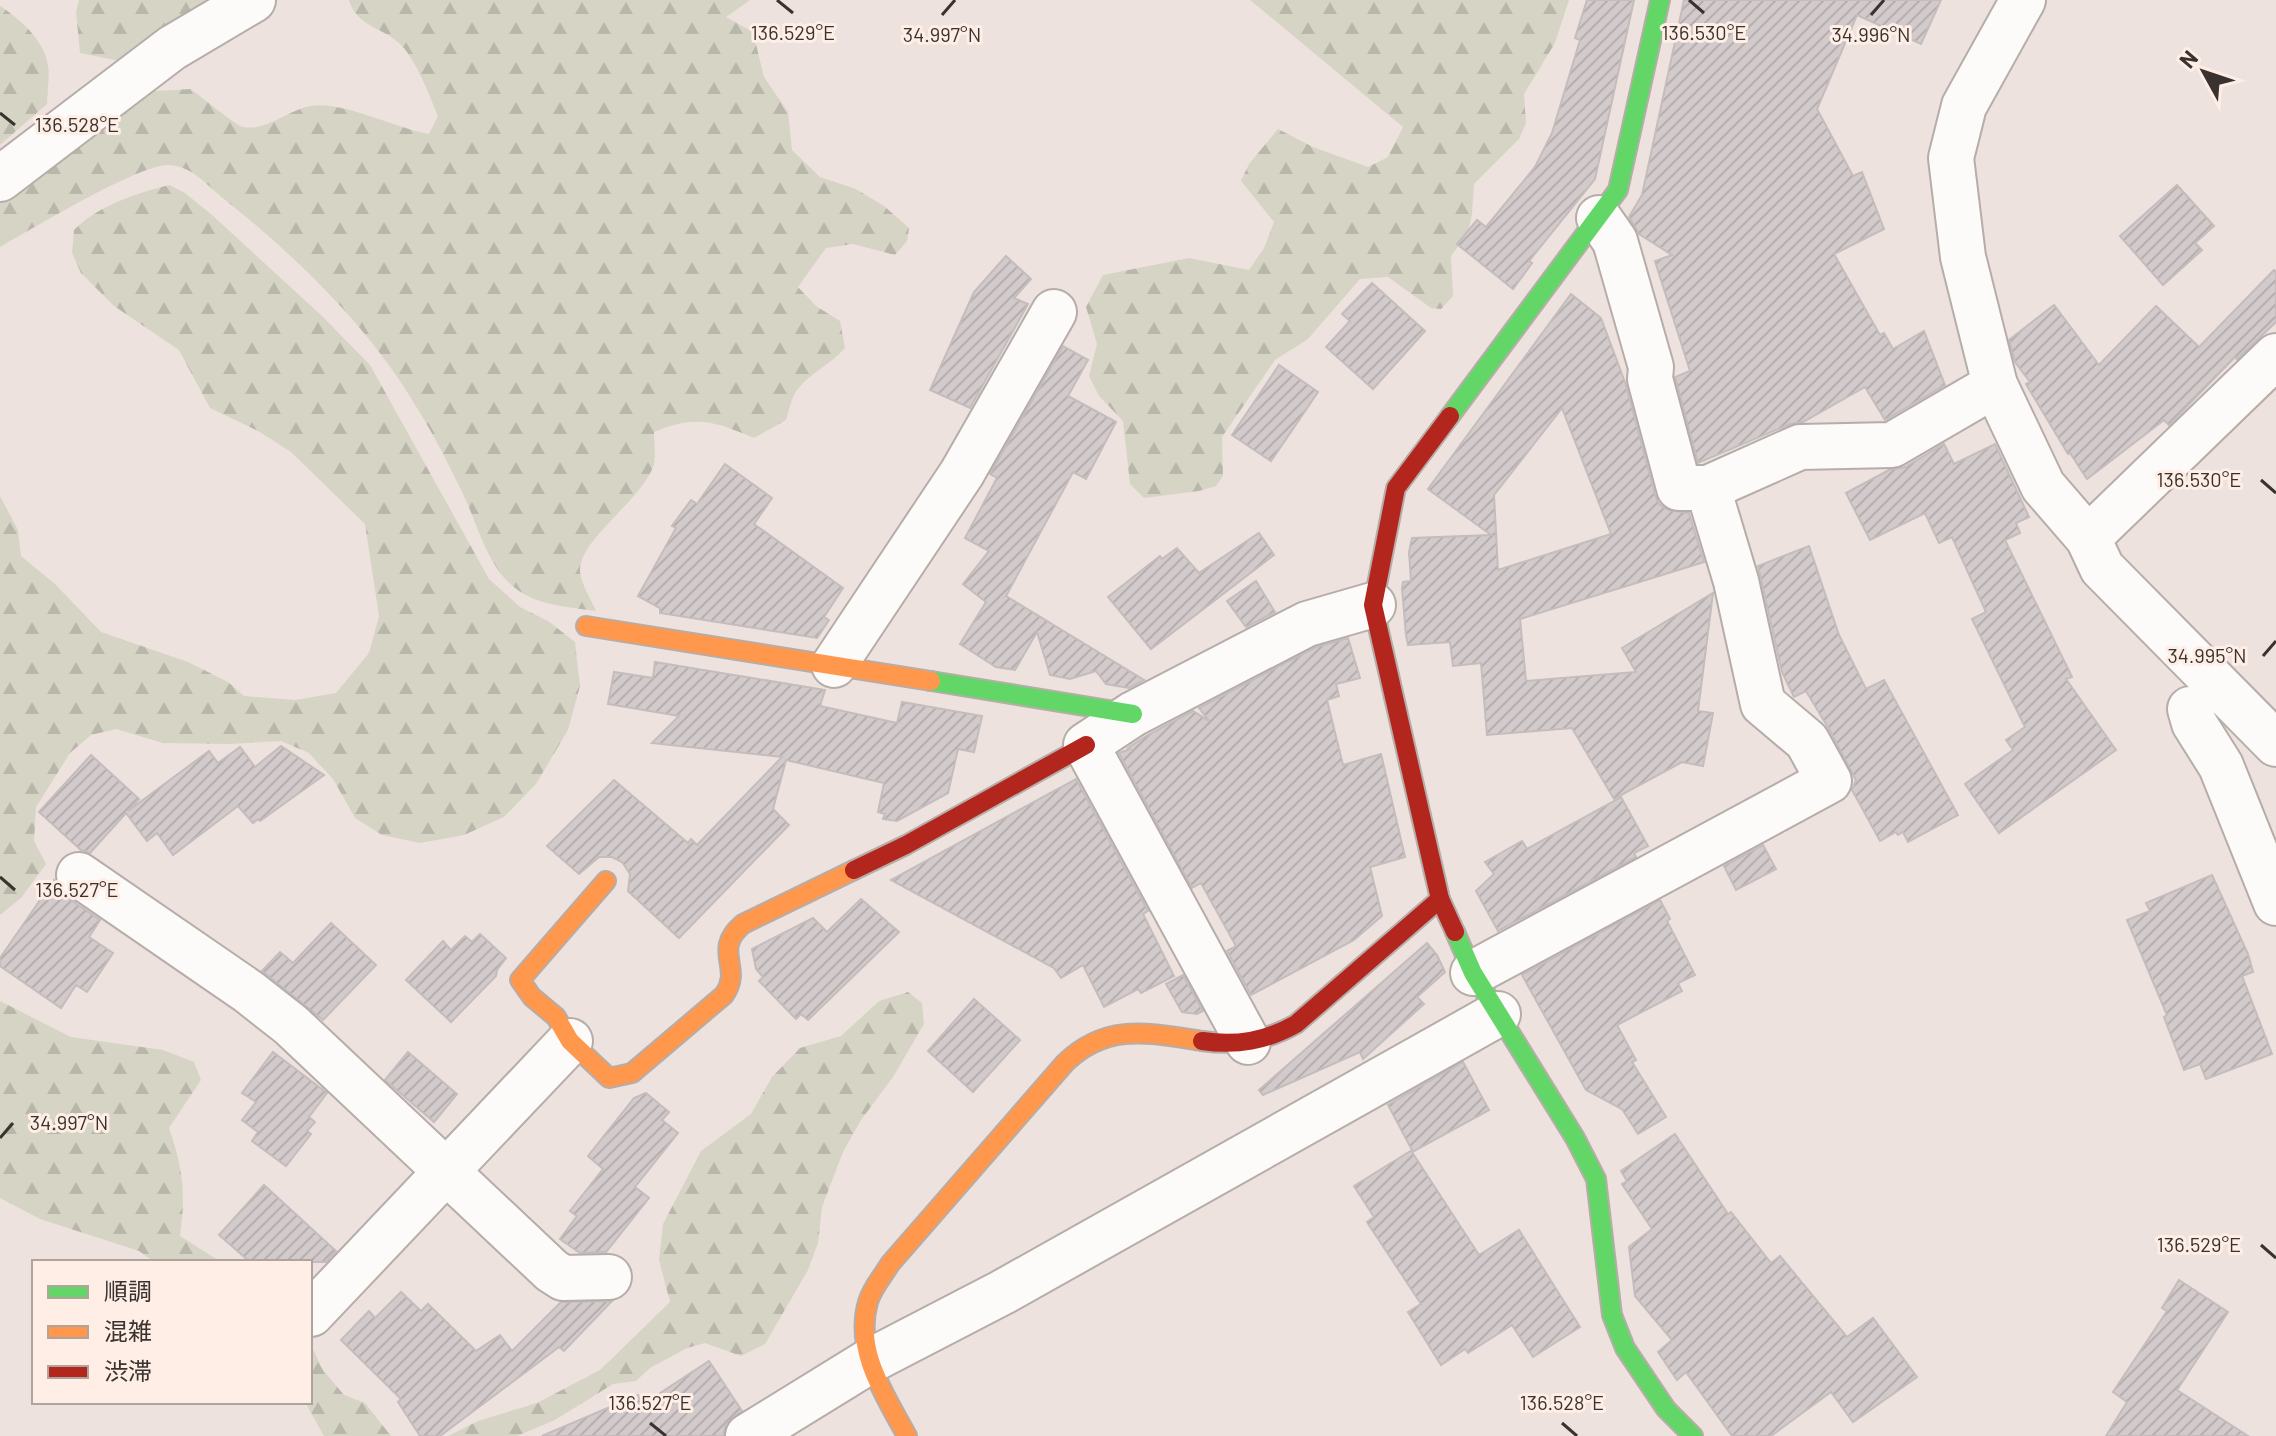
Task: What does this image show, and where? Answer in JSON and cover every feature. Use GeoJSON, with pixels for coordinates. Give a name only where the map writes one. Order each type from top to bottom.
{"type":"FeatureCollection","features":[{"type":"Feature","properties":{"kind":"street"},"geometry":{"type":"LineString","coordinates":[[0,179],[172,48],[253,0]]}},
{"type":"Feature","properties":{"kind":"street"},"geometry":{"type":"LineString","coordinates":[[1660,0],[1618,190],[1396,488],[1373,605],[1440,899],[1473,973],[1575,1138],[1596,1179],[1612,1315],[1625,1348],[1666,1409],[1693,1436]]}},
{"type":"Feature","properties":{"kind":"street"},"geometry":{"type":"LineString","coordinates":[[2023,0],[1964,106],[1951,158],[1963,257],[1995,385],[2043,486],[2088,538],[2102,568],[2276,744]]}},
{"type":"Feature","properties":{"kind":"street"},"geometry":{"type":"LineString","coordinates":[[1599,218],[1615,241],[1651,367],[1650,379],[1679,488],[1708,488],[1800,447],[1892,445],[1995,385]]}},
{"type":"Feature","properties":{"kind":"street"},"geometry":{"type":"LineString","coordinates":[[834,665],[962,473],[1054,312]]}},
{"type":"Feature","properties":{"kind":"street"},"geometry":{"type":"LineString","coordinates":[[2088,538],[2276,356]]}},
{"type":"Feature","properties":{"kind":"street"},"geometry":{"type":"LineString","coordinates":[[1473,973],[1829,781],[1807,741],[1763,704],[1736,581],[1708,488]]}},
{"type":"Feature","properties":{"kind":"street"},"geometry":{"type":"LineString","coordinates":[[606,881],[520,980],[532,997],[556,1017],[570,1041],[609,1078],[632,1073],[726,993],[731,983],[726,945],[731,932],[743,924],[906,845],[1086,745],[1133,714],[1307,624],[1373,605]]}},
{"type":"Feature","properties":{"kind":"street"},"geometry":{"type":"LineString","coordinates":[[586,626],[1133,714]]}},
{"type":"Feature","properties":{"kind":"street"},"geometry":{"type":"LineString","coordinates":[[2190,709],[2194,723],[2221,766],[2276,903]]}},
{"type":"Feature","properties":{"kind":"street"},"geometry":{"type":"LineString","coordinates":[[1086,745],[1248,1042]]}},
{"type":"Feature","properties":{"kind":"street"},"geometry":{"type":"LineString","coordinates":[[79,875],[249,992],[291,1025],[552,1271],[563,1278],[609,1277]]}},
{"type":"Feature","properties":{"kind":"street"},"geometry":{"type":"LineString","coordinates":[[907,1436],[868,1362],[863,1333],[869,1300],[890,1264],[1065,1063],[1085,1045],[1106,1037],[1141,1032],[1197,1040],[1248,1042],[1278,1034],[1296,1024],[1440,899]]}},
{"type":"Feature","properties":{"kind":"street"},"geometry":{"type":"LineString","coordinates":[[748,1436],[868,1362],[1017,1285],[1498,1014]]}},
{"type":"Feature","properties":{"kind":"street"},"geometry":{"type":"LineString","coordinates":[[312,1313],[570,1041]]}},
{"type":"Feature","properties":{"kind":"green space"},"geometry":{"type":"Polygon","coordinates":[[[79,0],[229,0],[119,61],[80,53],[76,12],[79,0]]]}},
{"type":"Feature","properties":{"kind":"green space"},"geometry":{"type":"Polygon","coordinates":[[[349,0],[750,0],[726,17],[753,32],[764,77],[788,112],[792,150],[820,177],[856,189],[884,206],[909,228],[907,241],[895,255],[853,244],[826,248],[798,287],[816,306],[840,321],[845,348],[797,390],[786,420],[754,438],[704,422],[682,423],[654,432],[655,460],[648,478],[600,533],[582,559],[581,576],[596,611],[534,599],[505,579],[490,557],[447,461],[378,350],[305,269],[192,173],[178,166],[154,167],[85,199],[0,247],[0,201],[105,121],[154,91],[191,89],[237,124],[249,128],[302,108],[323,105],[429,134],[438,116],[411,59],[393,38],[363,21],[352,9],[349,0]]]}},
{"type":"Feature","properties":{"kind":"green space"},"geometry":{"type":"Polygon","coordinates":[[[1250,0],[1569,0],[1555,43],[1524,94],[1526,123],[1519,139],[1474,184],[1468,233],[1451,256],[1453,296],[1441,309],[1431,308],[1388,277],[1360,279],[1308,339],[1275,360],[1222,437],[1223,476],[1216,486],[1144,498],[1130,484],[1123,421],[1099,396],[1089,376],[1097,344],[1086,307],[1103,275],[1189,258],[1249,270],[1264,248],[1274,222],[1241,181],[1249,164],[1278,129],[1313,147],[1368,167],[1388,157],[1403,127],[1250,0]]]}},
{"type":"Feature","properties":{"kind":"green space"},"geometry":{"type":"Polygon","coordinates":[[[0,6],[23,24],[42,47],[49,74],[47,104],[0,145],[0,6]]]}},
{"type":"Feature","properties":{"kind":"green space"},"geometry":{"type":"Polygon","coordinates":[[[169,185],[185,193],[212,215],[321,315],[370,365],[489,579],[520,607],[548,621],[575,642],[580,686],[568,730],[536,784],[504,817],[464,835],[420,843],[382,835],[355,818],[333,779],[309,753],[281,741],[163,743],[116,729],[91,735],[70,753],[36,807],[34,841],[46,864],[21,898],[0,915],[0,496],[18,530],[21,556],[55,584],[101,632],[188,662],[228,682],[244,696],[295,700],[336,693],[369,653],[379,616],[365,524],[291,452],[260,432],[210,408],[179,350],[114,306],[81,273],[72,253],[74,230],[106,207],[169,185]]]}},
{"type":"Feature","properties":{"kind":"green space"},"geometry":{"type":"Polygon","coordinates":[[[908,992],[922,1003],[924,1024],[843,1152],[822,1207],[818,1243],[808,1270],[765,1344],[741,1356],[705,1343],[687,1348],[650,1368],[636,1381],[613,1384],[555,1420],[517,1436],[448,1436],[478,1421],[537,1403],[600,1370],[670,1302],[659,1260],[663,1224],[701,1151],[751,1114],[772,1077],[800,1048],[841,1036],[879,1001],[908,992]]]}},
{"type":"Feature","properties":{"kind":"green space"},"geometry":{"type":"Polygon","coordinates":[[[0,1001],[71,1037],[163,1050],[194,1062],[201,1080],[169,1128],[182,1181],[180,1236],[218,1260],[151,1260],[139,1251],[40,1219],[0,1198],[0,1001]]]}},
{"type":"Feature","properties":{"kind":"green space"},"geometry":{"type":"Polygon","coordinates":[[[312,1347],[323,1370],[344,1395],[365,1403],[391,1436],[324,1436],[306,1404],[312,1404],[312,1347]]]}},
{"type":"Feature","properties":{"kind":"building"},"geometry":{"type":"Polygon","coordinates":[[[1587,0],[1634,0],[1595,179],[1529,261],[1532,263],[1513,289],[1457,244],[1477,220],[1486,227],[1535,167],[1552,133],[1580,40],[1575,38],[1587,0]]]}},
{"type":"Feature","properties":{"kind":"building"},"geometry":{"type":"Polygon","coordinates":[[[1684,0],[1941,0],[1921,44],[1857,15],[1817,109],[1853,176],[1862,172],[1884,229],[1834,254],[1880,335],[1884,333],[1893,349],[1924,331],[1945,385],[1885,420],[1865,387],[1803,422],[1790,424],[1698,463],[1675,377],[1690,371],[1655,261],[1672,255],[1639,234],[1629,217],[1642,195],[1684,0]]]}},
{"type":"Feature","properties":{"kind":"building"},"geometry":{"type":"Polygon","coordinates":[[[2177,185],[2214,226],[2195,243],[2202,250],[2163,285],[2120,236],[2177,185]]]}},
{"type":"Feature","properties":{"kind":"building"},"geometry":{"type":"Polygon","coordinates":[[[1006,256],[1031,279],[1014,298],[1028,304],[970,408],[930,390],[974,292],[1006,256]]]}},
{"type":"Feature","properties":{"kind":"building"},"geometry":{"type":"Polygon","coordinates":[[[2274,270],[2276,322],[2237,359],[2235,357],[2169,425],[2164,420],[2087,479],[2068,454],[2026,384],[2030,382],[2015,362],[2009,340],[2054,305],[2099,365],[2156,306],[2199,347],[2274,270]]]}},
{"type":"Feature","properties":{"kind":"building"},"geometry":{"type":"Polygon","coordinates":[[[1372,283],[1425,331],[1373,389],[1326,347],[1350,321],[1342,314],[1372,283]]]}},
{"type":"Feature","properties":{"kind":"building"},"geometry":{"type":"Polygon","coordinates":[[[1571,294],[1601,318],[1626,385],[1655,495],[1659,504],[1668,510],[1689,513],[1704,562],[1520,619],[1526,681],[1636,672],[1622,648],[1713,593],[1698,711],[1713,713],[1703,766],[1682,762],[1614,799],[1572,728],[1487,735],[1481,663],[1453,666],[1450,642],[1408,645],[1402,588],[1403,582],[1411,581],[1409,552],[1412,538],[1491,535],[1428,489],[1571,294]],[[1562,408],[1494,495],[1498,570],[1611,534],[1562,408]]]}},
{"type":"Feature","properties":{"kind":"building"},"geometry":{"type":"Polygon","coordinates":[[[1063,346],[1088,360],[1068,396],[1116,422],[1086,479],[1073,472],[1006,596],[1144,680],[1129,688],[1106,684],[1096,671],[1070,679],[1050,675],[1037,632],[1015,670],[996,667],[960,644],[986,602],[963,584],[989,551],[965,538],[997,478],[990,474],[1063,346]]]}},
{"type":"Feature","properties":{"kind":"building"},"geometry":{"type":"Polygon","coordinates":[[[1279,365],[1318,392],[1271,461],[1232,435],[1279,365]]]}},
{"type":"Feature","properties":{"kind":"building"},"geometry":{"type":"Polygon","coordinates":[[[1944,444],[1954,464],[1995,444],[2029,517],[2016,523],[2020,533],[2005,540],[2072,677],[2066,679],[2116,750],[1999,833],[1965,784],[2013,750],[2006,740],[2025,727],[1972,619],[1986,612],[1952,537],[1939,543],[1925,513],[1870,540],[1846,493],[1889,470],[1905,467],[1944,444]]]}},
{"type":"Feature","properties":{"kind":"building"},"geometry":{"type":"Polygon","coordinates":[[[725,464],[772,498],[754,524],[843,588],[824,617],[829,620],[817,638],[660,613],[660,608],[638,596],[676,528],[672,526],[691,500],[697,504],[725,464]]]}},
{"type":"Feature","properties":{"kind":"building"},"geometry":{"type":"Polygon","coordinates":[[[1259,533],[1274,555],[1151,649],[1108,597],[1160,556],[1162,559],[1177,548],[1199,573],[1259,533]]]}},
{"type":"Feature","properties":{"kind":"building"},"geometry":{"type":"Polygon","coordinates":[[[1809,546],[1839,635],[1866,689],[1884,680],[1958,815],[1908,842],[1903,832],[1898,835],[1896,832],[1880,841],[1852,790],[1856,780],[1829,729],[1806,691],[1794,697],[1782,672],[1758,566],[1809,546]]]}},
{"type":"Feature","properties":{"kind":"building"},"geometry":{"type":"Polygon","coordinates":[[[1256,581],[1275,612],[1246,627],[1227,601],[1256,581]]]}},
{"type":"Feature","properties":{"kind":"building"},"geometry":{"type":"Polygon","coordinates":[[[1348,638],[1360,678],[1336,684],[1339,696],[1327,700],[1343,765],[1381,754],[1405,857],[1370,867],[1382,916],[1354,940],[1251,995],[1227,951],[1236,946],[1201,883],[1192,888],[1119,753],[1193,711],[1209,721],[1199,708],[1316,647],[1348,638]]]}},
{"type":"Feature","properties":{"kind":"building"},"geometry":{"type":"Polygon","coordinates":[[[655,662],[825,690],[820,706],[897,723],[902,702],[982,716],[974,752],[958,749],[948,793],[897,821],[883,819],[885,814],[878,812],[884,783],[786,760],[773,809],[789,825],[679,938],[628,891],[630,874],[622,862],[612,857],[599,857],[579,874],[547,846],[614,780],[688,843],[691,839],[697,845],[782,757],[652,743],[679,716],[608,704],[614,672],[653,678],[655,662]]]}},
{"type":"Feature","properties":{"kind":"building"},"geometry":{"type":"Polygon","coordinates":[[[281,746],[324,775],[260,821],[258,819],[253,823],[238,806],[173,855],[157,833],[147,841],[126,813],[90,853],[81,850],[39,812],[91,755],[139,799],[128,811],[209,751],[218,763],[240,747],[255,767],[281,746]]]}},
{"type":"Feature","properties":{"kind":"building"},"geometry":{"type":"Polygon","coordinates":[[[1076,779],[1148,911],[1143,914],[1174,976],[1141,993],[1138,989],[1104,1007],[1083,965],[1061,978],[1054,968],[891,880],[1076,779]]]}},
{"type":"Feature","properties":{"kind":"building"},"geometry":{"type":"Polygon","coordinates":[[[1621,797],[1648,846],[1634,853],[1636,857],[1498,931],[1476,891],[1494,874],[1485,862],[1522,841],[1527,849],[1621,797]]]}},
{"type":"Feature","properties":{"kind":"building"},"geometry":{"type":"Polygon","coordinates":[[[1763,845],[1776,869],[1736,890],[1724,866],[1763,845]]]}},
{"type":"Feature","properties":{"kind":"building"},"geometry":{"type":"Polygon","coordinates":[[[2212,875],[2248,954],[2253,972],[2242,976],[2272,1054],[2206,1079],[2200,1064],[2184,1070],[2164,1017],[2167,1015],[2127,920],[2150,911],[2146,903],[2212,875]]]}},
{"type":"Feature","properties":{"kind":"building"},"geometry":{"type":"Polygon","coordinates":[[[54,880],[65,896],[100,920],[89,937],[113,953],[87,992],[76,985],[61,1008],[0,966],[0,958],[54,880]]]}},
{"type":"Feature","properties":{"kind":"building"},"geometry":{"type":"Polygon","coordinates":[[[861,899],[899,932],[808,1020],[801,1014],[796,1019],[759,981],[763,977],[756,969],[752,949],[813,918],[827,932],[861,899]]]}},
{"type":"Feature","properties":{"kind":"building"},"geometry":{"type":"Polygon","coordinates":[[[1660,900],[1670,919],[1667,921],[1695,975],[1678,983],[1682,991],[1617,1025],[1636,1060],[1632,1062],[1666,1117],[1638,1134],[1622,1109],[1586,1090],[1522,975],[1660,900]]]}},
{"type":"Feature","properties":{"kind":"building"},"geometry":{"type":"Polygon","coordinates":[[[331,923],[376,965],[323,1020],[262,971],[280,952],[293,963],[331,923]]]}},
{"type":"Feature","properties":{"kind":"building"},"geometry":{"type":"Polygon","coordinates":[[[480,934],[506,958],[496,976],[451,1022],[406,980],[443,941],[451,950],[465,936],[472,942],[480,934]]]}},
{"type":"Feature","properties":{"kind":"building"},"geometry":{"type":"Polygon","coordinates":[[[1427,943],[1445,972],[1417,997],[1424,1004],[1363,1059],[1360,1052],[1263,1095],[1259,1090],[1427,943]]]}},
{"type":"Feature","properties":{"kind":"building"},"geometry":{"type":"Polygon","coordinates":[[[1183,975],[1203,1011],[1197,1014],[1182,1012],[1166,984],[1183,975]]]}},
{"type":"Feature","properties":{"kind":"building"},"geometry":{"type":"Polygon","coordinates":[[[974,999],[1020,1040],[973,1092],[928,1051],[974,999]]]}},
{"type":"Feature","properties":{"kind":"building"},"geometry":{"type":"Polygon","coordinates":[[[273,1052],[327,1093],[309,1117],[315,1122],[307,1131],[311,1134],[286,1166],[252,1141],[258,1132],[242,1120],[256,1102],[242,1093],[273,1052]]]}},
{"type":"Feature","properties":{"kind":"building"},"geometry":{"type":"Polygon","coordinates":[[[408,1052],[457,1094],[434,1122],[385,1080],[408,1052]]]}},
{"type":"Feature","properties":{"kind":"building"},"geometry":{"type":"Polygon","coordinates":[[[1463,1062],[1489,1110],[1412,1152],[1479,1255],[1519,1230],[1580,1327],[1533,1357],[1512,1325],[1468,1353],[1465,1349],[1441,1365],[1408,1312],[1421,1304],[1367,1222],[1374,1217],[1354,1186],[1412,1150],[1388,1105],[1463,1062]]]}},
{"type":"Feature","properties":{"kind":"building"},"geometry":{"type":"Polygon","coordinates":[[[646,1093],[669,1112],[662,1120],[678,1133],[635,1187],[649,1198],[606,1252],[580,1253],[560,1239],[577,1216],[570,1211],[603,1169],[588,1156],[634,1098],[646,1093]]]}},
{"type":"Feature","properties":{"kind":"building"},"geometry":{"type":"Polygon","coordinates":[[[1675,1134],[1728,1214],[1731,1212],[1771,1263],[1780,1256],[1847,1337],[1873,1318],[1917,1377],[1853,1422],[1831,1392],[1771,1436],[1732,1436],[1686,1372],[1677,1380],[1658,1352],[1672,1340],[1635,1296],[1629,1247],[1652,1229],[1622,1184],[1627,1181],[1621,1171],[1675,1134]]]}},
{"type":"Feature","properties":{"kind":"building"},"geometry":{"type":"Polygon","coordinates":[[[264,1185],[336,1251],[326,1262],[248,1260],[219,1235],[264,1185]]]}},
{"type":"Feature","properties":{"kind":"building"},"geometry":{"type":"Polygon","coordinates":[[[2179,1280],[2228,1312],[2177,1390],[2248,1436],[2106,1436],[2127,1402],[2113,1392],[2167,1311],[2162,1308],[2179,1280]]]}},
{"type":"Feature","properties":{"kind":"building"},"geometry":{"type":"Polygon","coordinates":[[[401,1292],[421,1311],[428,1304],[476,1351],[500,1335],[512,1351],[561,1302],[612,1301],[564,1351],[559,1347],[440,1436],[420,1436],[398,1402],[401,1399],[341,1340],[369,1311],[375,1318],[401,1292]]]}},
{"type":"Feature","properties":{"kind":"building"},"geometry":{"type":"Polygon","coordinates":[[[709,1361],[742,1411],[726,1424],[723,1436],[542,1436],[638,1395],[642,1405],[709,1361]]]}},
{"type":"Feature","properties":{"kind":"traffic: fast"},"geometry":{"type":"LineString","coordinates":[[1450,416],[1618,190],[1660,0]]}},
{"type":"Feature","properties":{"kind":"traffic: fast"},"geometry":{"type":"LineString","coordinates":[[931,681],[1133,714]]}},
{"type":"Feature","properties":{"kind":"traffic: fast"},"geometry":{"type":"LineString","coordinates":[[1455,932],[1473,973],[1575,1138],[1596,1179],[1612,1315],[1625,1348],[1666,1409],[1693,1436]]}},
{"type":"Feature","properties":{"kind":"traffic: slow"},"geometry":{"type":"LineString","coordinates":[[586,626],[931,681]]}},
{"type":"Feature","properties":{"kind":"traffic: slow"},"geometry":{"type":"LineString","coordinates":[[606,881],[520,980],[532,997],[556,1017],[570,1041],[609,1078],[632,1073],[724,995],[731,976],[729,943],[743,924],[854,870]]}},
{"type":"Feature","properties":{"kind":"traffic: slow"},"geometry":{"type":"LineString","coordinates":[[907,1436],[881,1389],[865,1338],[868,1302],[890,1264],[1065,1063],[1081,1050],[1097,1041],[1130,1034],[1202,1041]]}},
{"type":"Feature","properties":{"kind":"traffic: jam"},"geometry":{"type":"LineString","coordinates":[[1450,416],[1396,488],[1373,605],[1440,899],[1455,932]]}},
{"type":"Feature","properties":{"kind":"traffic: jam"},"geometry":{"type":"LineString","coordinates":[[854,870],[906,845],[1086,745]]}},
{"type":"Feature","properties":{"kind":"traffic: jam"},"geometry":{"type":"LineString","coordinates":[[1202,1041],[1251,1041],[1274,1035],[1296,1024],[1440,899]]}}]}
